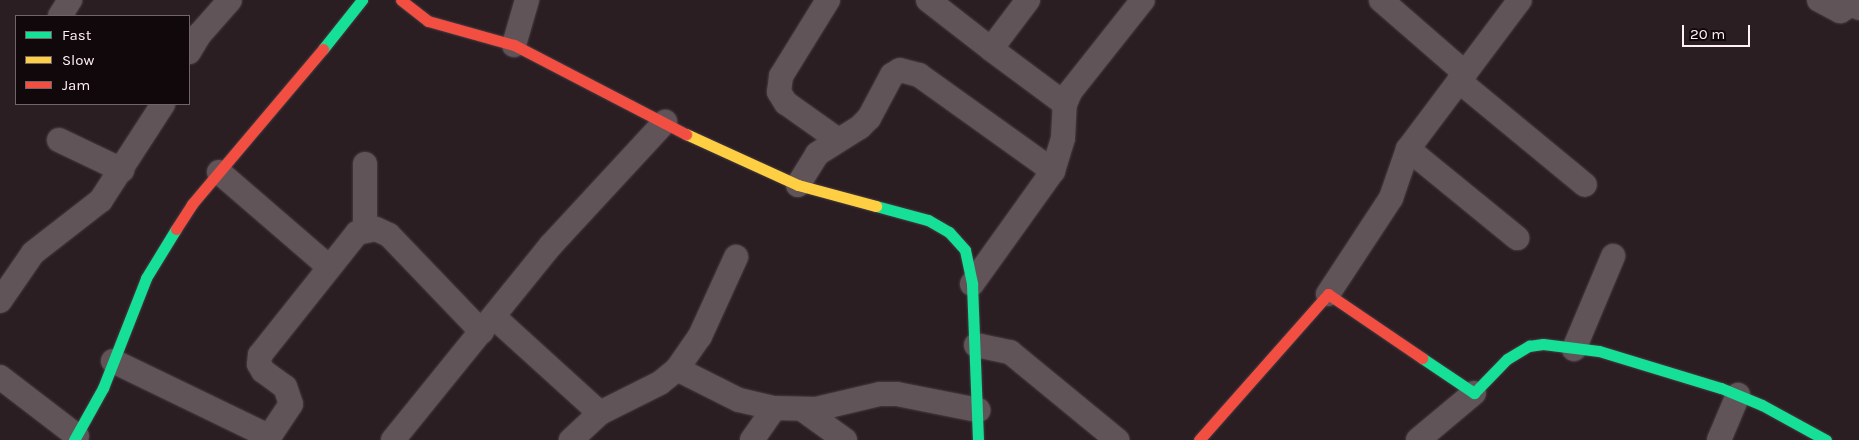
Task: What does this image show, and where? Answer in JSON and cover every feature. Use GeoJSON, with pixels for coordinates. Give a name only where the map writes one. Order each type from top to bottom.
{"type":"FeatureCollection","features":[{"type":"Feature","properties":{"kind":"street"},"geometry":{"type":"LineString","coordinates":[[61,15],[70,0]]}},
{"type":"Feature","properties":{"kind":"street"},"geometry":{"type":"LineString","coordinates":[[190,50],[200,34],[230,0]]}},
{"type":"Feature","properties":{"kind":"street"},"geometry":{"type":"LineString","coordinates":[[0,377],[75,438],[113,361],[146,278],[192,204],[362,0]]}},
{"type":"Feature","properties":{"kind":"street"},"geometry":{"type":"LineString","coordinates":[[401,0],[428,21],[514,45],[711,146],[798,185],[928,220],[949,232],[965,250],[972,284],[976,345],[978,440]]}},
{"type":"Feature","properties":{"kind":"street"},"geometry":{"type":"LineString","coordinates":[[514,45],[527,0]]}},
{"type":"Feature","properties":{"kind":"street"},"geometry":{"type":"LineString","coordinates":[[828,0],[781,76],[779,92],[786,103],[838,140]]}},
{"type":"Feature","properties":{"kind":"street"},"geometry":{"type":"LineString","coordinates":[[928,0],[1065,104]]}},
{"type":"Feature","properties":{"kind":"street"},"geometry":{"type":"LineString","coordinates":[[991,49],[1028,0]]}},
{"type":"Feature","properties":{"kind":"street"},"geometry":{"type":"LineString","coordinates":[[972,284],[1053,171],[1063,138],[1065,104],[1070,92],[1142,0]]}},
{"type":"Feature","properties":{"kind":"street"},"geometry":{"type":"LineString","coordinates":[[1381,0],[1462,77],[1585,185]]}},
{"type":"Feature","properties":{"kind":"street"},"geometry":{"type":"LineString","coordinates":[[1199,440],[1234,405],[1328,294],[1391,198],[1408,148],[1520,0]]}},
{"type":"Feature","properties":{"kind":"street"},"geometry":{"type":"LineString","coordinates":[[1819,0],[1840,11],[1856,4]]}},
{"type":"Feature","properties":{"kind":"street"},"geometry":{"type":"LineString","coordinates":[[798,185],[817,154],[869,118],[892,75],[900,70],[908,70],[1053,171]]}},
{"type":"Feature","properties":{"kind":"street"},"geometry":{"type":"LineString","coordinates":[[0,301],[18,270],[33,253],[101,200],[162,105]]}},
{"type":"Feature","properties":{"kind":"street"},"geometry":{"type":"LineString","coordinates":[[393,440],[551,245],[665,122]]}},
{"type":"Feature","properties":{"kind":"street"},"geometry":{"type":"LineString","coordinates":[[59,140],[122,170]]}},
{"type":"Feature","properties":{"kind":"street"},"geometry":{"type":"LineString","coordinates":[[1408,148],[1517,238]]}},
{"type":"Feature","properties":{"kind":"street"},"geometry":{"type":"LineString","coordinates":[[365,164],[365,229]]}},
{"type":"Feature","properties":{"kind":"street"},"geometry":{"type":"LineString","coordinates":[[219,172],[329,267]]}},
{"type":"Feature","properties":{"kind":"street"},"geometry":{"type":"LineString","coordinates":[[113,361],[268,438],[291,404],[286,388],[263,371],[259,364],[260,355],[357,233],[365,229],[376,229],[389,235],[488,325],[600,413]]}},
{"type":"Feature","properties":{"kind":"street"},"geometry":{"type":"LineString","coordinates":[[1574,348],[1613,256]]}},
{"type":"Feature","properties":{"kind":"street"},"geometry":{"type":"LineString","coordinates":[[571,440],[600,413],[660,383],[677,369],[700,336],[736,257]]}},
{"type":"Feature","properties":{"kind":"street"},"geometry":{"type":"LineString","coordinates":[[1328,294],[1474,393]]}},
{"type":"Feature","properties":{"kind":"street"},"geometry":{"type":"LineString","coordinates":[[976,345],[1010,352],[1117,440]]}},
{"type":"Feature","properties":{"kind":"street"},"geometry":{"type":"LineString","coordinates":[[1418,440],[1474,393],[1508,359],[1529,346],[1599,351],[1659,368],[1738,395],[1826,440]]}},
{"type":"Feature","properties":{"kind":"street"},"geometry":{"type":"LineString","coordinates":[[677,369],[739,400],[774,408],[832,407],[889,394],[978,410]]}},
{"type":"Feature","properties":{"kind":"street"},"geometry":{"type":"LineString","coordinates":[[1719,440],[1738,395]]}},
{"type":"Feature","properties":{"kind":"street"},"geometry":{"type":"LineString","coordinates":[[752,440],[774,408]]}},
{"type":"Feature","properties":{"kind":"street"},"geometry":{"type":"LineString","coordinates":[[802,409],[845,440]]}},
{"type":"Feature","properties":{"kind":"traffic: fast"},"geometry":{"type":"LineString","coordinates":[[323,49],[362,0]]}},
{"type":"Feature","properties":{"kind":"traffic: fast"},"geometry":{"type":"LineString","coordinates":[[876,206],[928,220],[949,232],[965,250],[972,284],[978,440]]}},
{"type":"Feature","properties":{"kind":"traffic: fast"},"geometry":{"type":"LineString","coordinates":[[74,440],[103,388],[146,278],[176,229]]}},
{"type":"Feature","properties":{"kind":"traffic: fast"},"geometry":{"type":"LineString","coordinates":[[1422,358],[1474,393],[1507,359],[1529,346],[1543,344],[1599,351],[1721,388],[1762,405],[1826,440]]}},
{"type":"Feature","properties":{"kind":"traffic: slow"},"geometry":{"type":"LineString","coordinates":[[686,134],[798,185],[876,206]]}},
{"type":"Feature","properties":{"kind":"traffic: jam"},"geometry":{"type":"LineString","coordinates":[[401,0],[428,21],[514,45],[686,134]]}},
{"type":"Feature","properties":{"kind":"traffic: jam"},"geometry":{"type":"LineString","coordinates":[[176,229],[192,204],[323,49]]}},
{"type":"Feature","properties":{"kind":"traffic: jam"},"geometry":{"type":"LineString","coordinates":[[1199,440],[1328,294],[1422,358]]}}]}
